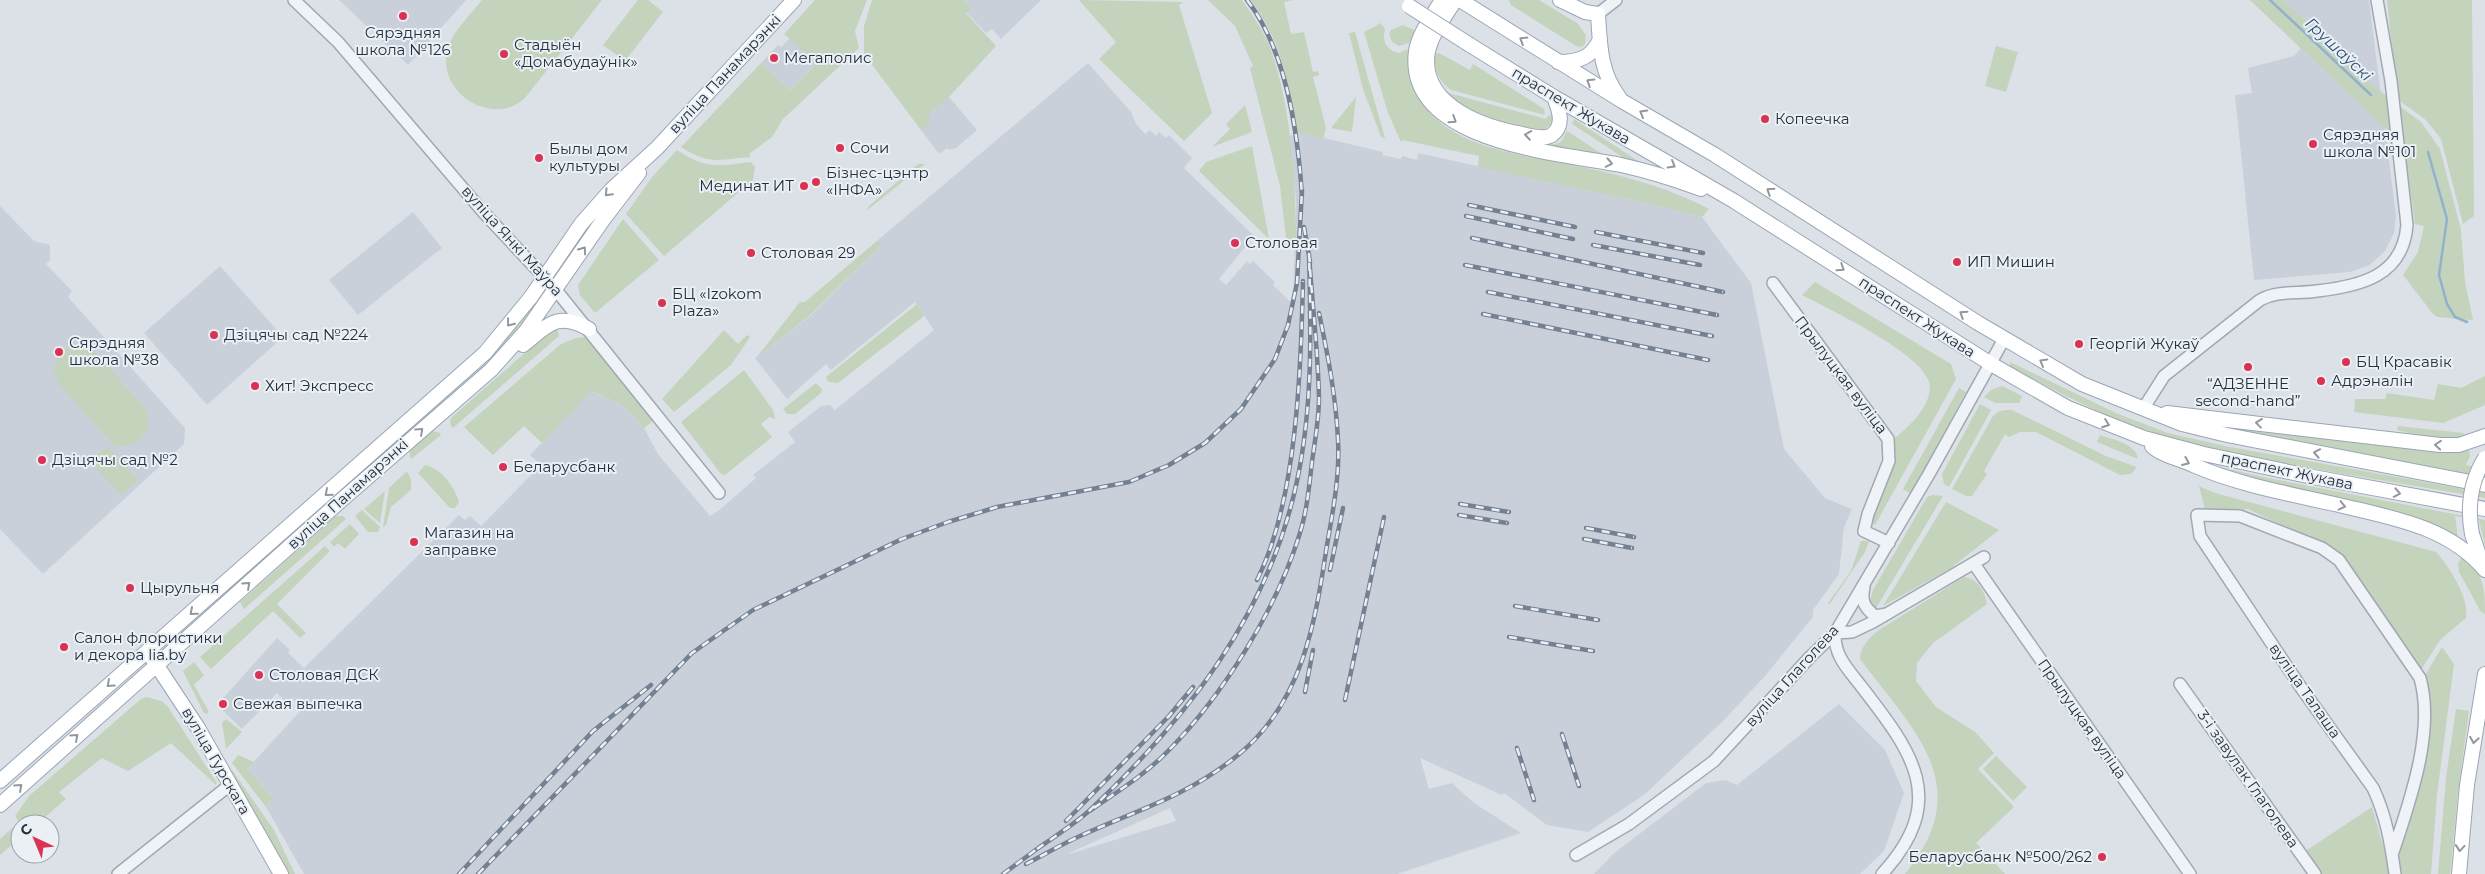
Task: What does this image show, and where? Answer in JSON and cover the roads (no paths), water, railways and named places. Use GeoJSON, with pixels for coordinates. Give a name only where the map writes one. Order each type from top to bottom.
{"type":"FeatureCollection","features":[{"type":"Feature","properties":{"kind":"main road","name":"вуліца Панамарэнкі"},"geometry":{"type":"LineString","coordinates":[[0,781],[475,363],[495,343],[544,278],[581,224],[611,190],[657,148],[794,0]]}},
{"type":"Feature","properties":{"kind":"main road"},"geometry":{"type":"LineString","coordinates":[[1442,0],[1422,34],[1416,50],[1417,72],[1424,91],[1435,107],[1450,119],[1488,138],[1660,174],[1734,201]]}},
{"type":"Feature","properties":{"kind":"main road"},"geometry":{"type":"LineString","coordinates":[[1455,0],[1431,41],[1427,61],[1432,85],[1444,99],[1475,120],[1513,132],[1542,137],[1554,134],[1559,126],[1559,108],[1554,97]]}},
{"type":"Feature","properties":{"kind":"main road","name":"праспект Жукава"},"geometry":{"type":"LineString","coordinates":[[1460,0],[1558,62],[1715,156],[2004,339],[2082,384],[2182,424],[2227,435],[2485,485]]}},
{"type":"Feature","properties":{"kind":"main road"},"geometry":{"type":"LineString","coordinates":[[1560,0],[1585,12],[1598,14],[1605,74],[1622,101]]}},
{"type":"Feature","properties":{"kind":"main road","name":"праспект Жукава"},"geometry":{"type":"LineString","coordinates":[[1404,3],[1554,97],[1734,201],[1991,364],[2068,408],[2144,438],[2204,454],[2308,476],[2485,509]]}},
{"type":"Feature","properties":{"kind":"main road"},"geometry":{"type":"LineString","coordinates":[[1558,62],[1570,62],[1584,58],[1594,50],[1600,38]]}},
{"type":"Feature","properties":{"kind":"main road","name":"вуліца Панамарэнкі"},"geometry":{"type":"LineString","coordinates":[[0,805],[337,504],[491,370],[526,331],[603,220],[657,148]]}},
{"type":"Feature","properties":{"kind":"main road"},"geometry":{"type":"LineString","coordinates":[[491,370],[546,326],[557,321],[574,320],[589,329]]}},
{"type":"Feature","properties":{"kind":"main road"},"geometry":{"type":"LineString","coordinates":[[2145,410],[2440,446],[2459,445],[2485,436]]}},
{"type":"Feature","properties":{"kind":"main road"},"geometry":{"type":"LineString","coordinates":[[2144,438],[2155,449],[2240,483],[2385,516],[2429,529],[2470,554],[2485,570]]}},
{"type":"Feature","properties":{"kind":"main road"},"geometry":{"type":"LineString","coordinates":[[2485,458],[2473,482],[2469,516],[2472,534],[2485,570]]}},
{"type":"Feature","properties":{"kind":"main road","name":"вуліца Гурскага"},"geometry":{"type":"LineString","coordinates":[[146,652],[158,664],[231,784],[281,874]]}},
{"type":"Feature","properties":{"kind":"main road"},"geometry":{"type":"LineString","coordinates":[[2459,874],[2467,785],[2485,674]]}},
{"type":"Feature","properties":{"kind":"street","name":"вуліца Янкі Маўра"},"geometry":{"type":"LineString","coordinates":[[294,0],[338,42],[484,212],[556,290],[719,493]]}},
{"type":"Feature","properties":{"kind":"street"},"geometry":{"type":"LineString","coordinates":[[1598,14],[1616,0]]}},
{"type":"Feature","properties":{"kind":"street"},"geometry":{"type":"LineString","coordinates":[[2145,410],[2164,376],[2260,300],[2274,294],[2318,292],[2370,280],[2392,266],[2406,241],[2407,225],[2391,81],[2377,0]]}},
{"type":"Feature","properties":{"kind":"street","name":"Прылуцкая вуліца"},"geometry":{"type":"LineString","coordinates":[[1773,283],[1888,439],[1889,460],[1868,514],[1864,531],[1889,543]]}},
{"type":"Feature","properties":{"kind":"street","name":"вуліца Глаголева"},"geometry":{"type":"LineString","coordinates":[[1576,855],[1629,824],[1714,761],[1810,656],[1835,633],[1889,543],[2004,339]]}},
{"type":"Feature","properties":{"kind":"street","name":"вуліца Талаша"},"geometry":{"type":"LineString","coordinates":[[2393,852],[2407,811],[2420,750],[2426,709],[2420,678],[2339,560],[2313,545],[2240,516],[2197,515],[2200,536],[2302,688],[2373,788],[2381,803],[2393,852],[2395,874]]}},
{"type":"Feature","properties":{"kind":"street"},"geometry":{"type":"LineString","coordinates":[[1882,874],[1895,860],[1912,832],[1918,810],[1918,782],[1913,765],[1898,735],[1838,655],[1835,633],[1852,632],[1890,613],[1984,557]]}},
{"type":"Feature","properties":{"kind":"street","name":"Прылуцкая вуліца"},"geometry":{"type":"LineString","coordinates":[[1974,564],[2190,874]]}},
{"type":"Feature","properties":{"kind":"street"},"geometry":{"type":"LineString","coordinates":[[1866,583],[1862,596],[1866,609],[1875,616],[1890,613]]}},
{"type":"Feature","properties":{"kind":"street","name":"3-і завулак Глаголева"},"geometry":{"type":"LineString","coordinates":[[2180,684],[2315,874]]}},
{"type":"Feature","properties":{"kind":"street"},"geometry":{"type":"LineString","coordinates":[[118,874],[231,784]]}},
{"type":"Feature","properties":{"kind":"waterway","name":"Грушаўскі"},"geometry":{"type":"LineString","coordinates":[[2270,0],[2371,95]]}},
{"type":"Feature","properties":{"kind":"waterway","name":"Грушаўскі"},"geometry":{"type":"LineString","coordinates":[[2428,152],[2447,219],[2439,275],[2447,304],[2455,317],[2467,322]]}},
{"type":"Feature","properties":{"kind":"railway"},"geometry":{"type":"LineString","coordinates":[[1247,0],[1261,20],[1281,68],[1293,120],[1302,196]]}},
{"type":"Feature","properties":{"kind":"railway"},"geometry":{"type":"LineString","coordinates":[[478,874],[692,653],[753,610],[902,539],[948,522],[997,507],[1129,482],[1169,465],[1205,443],[1241,409],[1275,359],[1288,325],[1297,283],[1302,190]]}},
{"type":"Feature","properties":{"kind":"railway"},"geometry":{"type":"LineString","coordinates":[[1469,205],[1575,227]]}},
{"type":"Feature","properties":{"kind":"railway"},"geometry":{"type":"LineString","coordinates":[[1466,216],[1573,239]]}},
{"type":"Feature","properties":{"kind":"railway"},"geometry":{"type":"LineString","coordinates":[[1304,227],[1310,262]]}},
{"type":"Feature","properties":{"kind":"railway"},"geometry":{"type":"LineString","coordinates":[[1596,232],[1703,253]]}},
{"type":"Feature","properties":{"kind":"railway"},"geometry":{"type":"LineString","coordinates":[[1472,238],[1723,292]]}},
{"type":"Feature","properties":{"kind":"railway"},"geometry":{"type":"LineString","coordinates":[[1593,245],[1700,265]]}},
{"type":"Feature","properties":{"kind":"railway"},"geometry":{"type":"LineString","coordinates":[[1037,849],[1089,811],[1125,776],[1190,702],[1219,662],[1244,620],[1266,576],[1284,530],[1297,481],[1306,425],[1310,368],[1309,254],[1317,362],[1318,414],[1306,509],[1289,564],[1262,622],[1228,678],[1209,704],[1169,750],[1150,768],[1088,812]]}},
{"type":"Feature","properties":{"kind":"railway"},"geometry":{"type":"LineString","coordinates":[[1465,265],[1717,315]]}},
{"type":"Feature","properties":{"kind":"railway"},"geometry":{"type":"LineString","coordinates":[[1257,580],[1270,548],[1281,512],[1289,474],[1301,354],[1303,281]]}},
{"type":"Feature","properties":{"kind":"railway"},"geometry":{"type":"LineString","coordinates":[[1488,292],[1712,336]]}},
{"type":"Feature","properties":{"kind":"railway"},"geometry":{"type":"LineString","coordinates":[[1026,864],[1073,839],[1181,792],[1219,769],[1238,755],[1260,734],[1278,711],[1292,686],[1311,632],[1337,480],[1338,440],[1335,408],[1319,313]]}},
{"type":"Feature","properties":{"kind":"railway"},"geometry":{"type":"LineString","coordinates":[[1483,314],[1708,360]]}},
{"type":"Feature","properties":{"kind":"railway"},"geometry":{"type":"LineString","coordinates":[[1460,504],[1509,512]]}},
{"type":"Feature","properties":{"kind":"railway"},"geometry":{"type":"LineString","coordinates":[[1330,570],[1343,508]]}},
{"type":"Feature","properties":{"kind":"railway"},"geometry":{"type":"LineString","coordinates":[[1459,515],[1507,523]]}},
{"type":"Feature","properties":{"kind":"railway"},"geometry":{"type":"LineString","coordinates":[[1345,700],[1384,517]]}},
{"type":"Feature","properties":{"kind":"railway"},"geometry":{"type":"LineString","coordinates":[[1586,528],[1634,537]]}},
{"type":"Feature","properties":{"kind":"railway"},"geometry":{"type":"LineString","coordinates":[[1584,539],[1632,548]]}},
{"type":"Feature","properties":{"kind":"railway"},"geometry":{"type":"LineString","coordinates":[[1515,606],[1598,620]]}},
{"type":"Feature","properties":{"kind":"railway"},"geometry":{"type":"LineString","coordinates":[[1509,637],[1593,651]]}},
{"type":"Feature","properties":{"kind":"railway"},"geometry":{"type":"LineString","coordinates":[[1305,692],[1313,650]]}},
{"type":"Feature","properties":{"kind":"railway"},"geometry":{"type":"LineString","coordinates":[[459,874],[593,731],[651,685]]}},
{"type":"Feature","properties":{"kind":"railway"},"geometry":{"type":"LineString","coordinates":[[1066,821],[1169,716],[1193,687]]}},
{"type":"Feature","properties":{"kind":"railway"},"geometry":{"type":"LineString","coordinates":[[1562,734],[1579,786]]}},
{"type":"Feature","properties":{"kind":"railway"},"geometry":{"type":"LineString","coordinates":[[1517,748],[1534,800]]}},
{"type":"Feature","properties":{"kind":"railway"},"geometry":{"type":"LineString","coordinates":[[1003,874],[1041,846]]}},
{"type":"Feature","properties":{"kind":"place","name":"Сярэдняя школа №126"},"geometry":{"type":"Point","coordinates":[403,16]}},
{"type":"Feature","properties":{"kind":"place","name":"Стадыён «Домабудаўнік»"},"geometry":{"type":"Point","coordinates":[504,54]}},
{"type":"Feature","properties":{"kind":"place","name":"Мегаполис"},"geometry":{"type":"Point","coordinates":[774,58]}},
{"type":"Feature","properties":{"kind":"place","name":"Копеечка"},"geometry":{"type":"Point","coordinates":[1765,119]}},
{"type":"Feature","properties":{"kind":"place","name":"Сярэдняя школа №101"},"geometry":{"type":"Point","coordinates":[2313,144]}},
{"type":"Feature","properties":{"kind":"place","name":"Сочи"},"geometry":{"type":"Point","coordinates":[840,148]}},
{"type":"Feature","properties":{"kind":"place","name":"Былы дом культуры"},"geometry":{"type":"Point","coordinates":[539,158]}},
{"type":"Feature","properties":{"kind":"place","name":"Бізнес-цэнтр «ІНФА»"},"geometry":{"type":"Point","coordinates":[816,182]}},
{"type":"Feature","properties":{"kind":"place","name":"Мединат ИТ"},"geometry":{"type":"Point","coordinates":[804,186]}},
{"type":"Feature","properties":{"kind":"place","name":"Столовая"},"geometry":{"type":"Point","coordinates":[1235,243]}},
{"type":"Feature","properties":{"kind":"place","name":"Столовая 29"},"geometry":{"type":"Point","coordinates":[751,253]}},
{"type":"Feature","properties":{"kind":"place","name":"ИП Мишин"},"geometry":{"type":"Point","coordinates":[1957,262]}},
{"type":"Feature","properties":{"kind":"place","name":"БЦ «Izokom Plaza»"},"geometry":{"type":"Point","coordinates":[662,303]}},
{"type":"Feature","properties":{"kind":"place","name":"Дзіцячы сад №224"},"geometry":{"type":"Point","coordinates":[214,335]}},
{"type":"Feature","properties":{"kind":"place","name":"Георгій Жукаў"},"geometry":{"type":"Point","coordinates":[2079,344]}},
{"type":"Feature","properties":{"kind":"place","name":"Сярэдняя школа №38"},"geometry":{"type":"Point","coordinates":[59,352]}},
{"type":"Feature","properties":{"kind":"place","name":"БЦ Красавік"},"geometry":{"type":"Point","coordinates":[2346,362]}},
{"type":"Feature","properties":{"kind":"place","name":"“АДЗЕННЕ second-hand”"},"geometry":{"type":"Point","coordinates":[2248,367]}},
{"type":"Feature","properties":{"kind":"place","name":"Адрэналін"},"geometry":{"type":"Point","coordinates":[2321,381]}},
{"type":"Feature","properties":{"kind":"place","name":"Хит! Экспресс"},"geometry":{"type":"Point","coordinates":[255,386]}},
{"type":"Feature","properties":{"kind":"place","name":"Дзіцячы сад №2"},"geometry":{"type":"Point","coordinates":[42,460]}},
{"type":"Feature","properties":{"kind":"place","name":"Беларусбанк"},"geometry":{"type":"Point","coordinates":[503,467]}},
{"type":"Feature","properties":{"kind":"place","name":"Магазин на заправке"},"geometry":{"type":"Point","coordinates":[414,542]}},
{"type":"Feature","properties":{"kind":"place","name":"Цырульня"},"geometry":{"type":"Point","coordinates":[130,588]}},
{"type":"Feature","properties":{"kind":"place","name":"Салон флористики и декора lia.by"},"geometry":{"type":"Point","coordinates":[64,647]}},
{"type":"Feature","properties":{"kind":"place","name":"Столовая ДСК"},"geometry":{"type":"Point","coordinates":[259,675]}},
{"type":"Feature","properties":{"kind":"place","name":"Свежая выпечка"},"geometry":{"type":"Point","coordinates":[223,704]}},
{"type":"Feature","properties":{"kind":"place","name":"Беларусбанк №500/262"},"geometry":{"type":"Point","coordinates":[2102,857]}}]}
